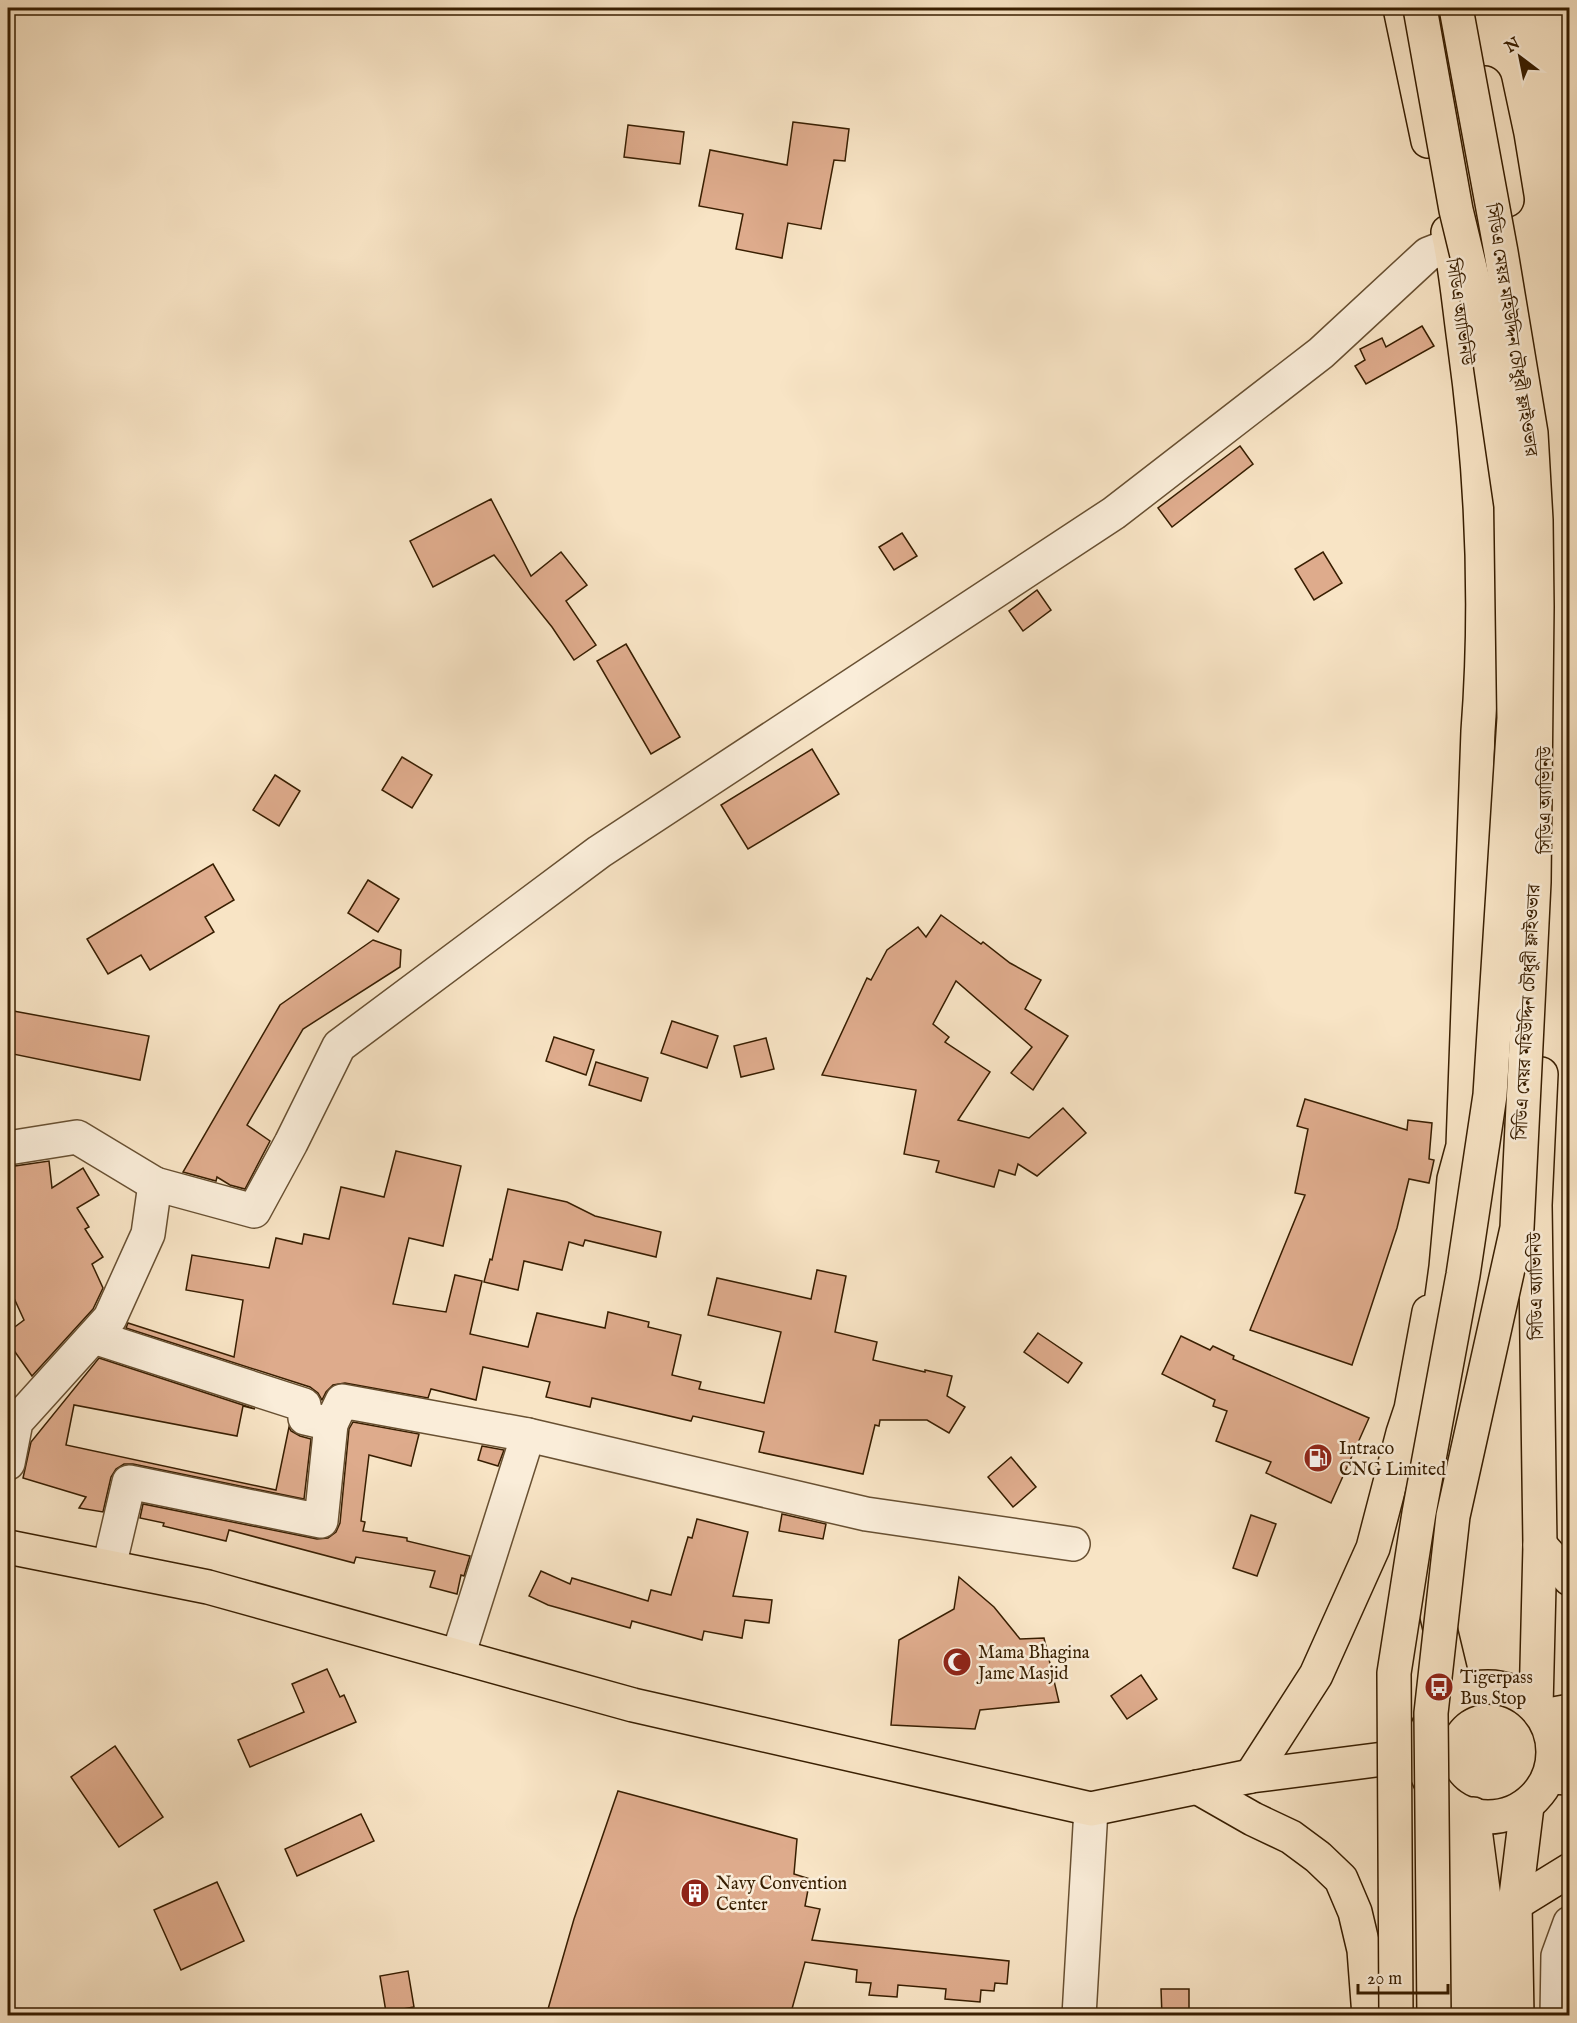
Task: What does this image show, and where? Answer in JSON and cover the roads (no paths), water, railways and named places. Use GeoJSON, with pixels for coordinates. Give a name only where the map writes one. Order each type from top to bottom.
{"type":"FeatureCollection","features":[{"type":"Feature","properties":{"kind":"main road","name":"সিডিএ অ্যাভিনিউ"},"geometry":{"type":"LineString","coordinates":[[1400,8],[1451,245],[1472,403],[1483,542],[1482,682],[1478,731],[1463,1146],[1454,1179],[1446,1267],[1433,1366],[1431,1592],[1456,1695]]}},
{"type":"Feature","properties":{"kind":"main road"},"geometry":{"type":"LineString","coordinates":[[1396,2016],[1394,1673],[1419,1513],[1463,1275],[1490,1095],[1514,718],[1511,506],[1486,334],[1456,210],[1420,8]]}},
{"type":"Feature","properties":{"kind":"main road","name":"সিডিএ মেয়র মহিউদ্দিন চৌধুরী ফ্লাইওভার"},"geometry":{"type":"LineString","coordinates":[[1434,2016],[1431,1713],[1453,1516],[1517,1228],[1534,882],[1537,607],[1536,519],[1530,433],[1501,252],[1456,8]]}},
{"type":"Feature","properties":{"kind":"main road","name":"সিডিএ অ্যাভিনিউ"},"geometry":{"type":"LineString","coordinates":[[1469,8],[1497,139],[1512,229],[1539,418],[1549,530],[1544,725],[1546,953],[1535,1204],[1540,1545],[1549,1711]]}},
{"type":"Feature","properties":{"kind":"main road"},"geometry":{"type":"LineString","coordinates":[[1251,1776],[1316,1675],[1373,1548],[1411,1409],[1430,1306],[1446,1267]]}},
{"type":"Feature","properties":{"kind":"main road"},"geometry":{"type":"LineString","coordinates":[[1540,1545],[1569,1579]]}},
{"type":"Feature","properties":{"kind":"main road"},"geometry":{"type":"LineString","coordinates":[[8,1547],[208,1587],[633,1705],[1091,1809],[1251,1776],[1422,1754]]}},
{"type":"Feature","properties":{"kind":"main road"},"geometry":{"type":"LineString","coordinates":[[1489,1687],[1507,1689],[1549,1711],[1554,1745],[1553,1761],[1559,1777],[1527,1806],[1510,1815],[1491,1818],[1464,1812],[1442,1800],[1431,1786],[1424,1771],[1422,1754],[1424,1736],[1431,1720],[1442,1706],[1456,1695],[1472,1689],[1489,1687]]}},
{"type":"Feature","properties":{"kind":"main road"},"geometry":{"type":"LineString","coordinates":[[1197,1787],[1291,1837],[1318,1857],[1341,1879],[1355,1912],[1364,1950],[1369,2016]]}},
{"type":"Feature","properties":{"kind":"main road"},"geometry":{"type":"LineString","coordinates":[[1486,2016],[1500,1904],[1527,1806]]}},
{"type":"Feature","properties":{"kind":"main road"},"geometry":{"type":"LineString","coordinates":[[1464,1812],[1500,1904],[1517,2016]]}},
{"type":"Feature","properties":{"kind":"main road"},"geometry":{"type":"LineString","coordinates":[[1455,2016],[1464,1812]]}},
{"type":"Feature","properties":{"kind":"main road"},"geometry":{"type":"LineString","coordinates":[[1500,1904],[1569,1870]]}},
{"type":"Feature","properties":{"kind":"street"},"geometry":{"type":"LineString","coordinates":[[8,1148],[77,1137],[155,1184],[254,1211],[339,1046],[599,852],[1114,513],[1321,353],[1428,254],[1451,245]]}},
{"type":"Feature","properties":{"kind":"street"},"geometry":{"type":"LineString","coordinates":[[8,1463],[16,1422],[110,1318],[148,1234],[155,1184]]}},
{"type":"Feature","properties":{"kind":"street"},"geometry":{"type":"LineString","coordinates":[[94,1337],[304,1405],[305,1418],[331,1424]]}},
{"type":"Feature","properties":{"kind":"street"},"geometry":{"type":"LineString","coordinates":[[109,1567],[129,1482],[321,1521],[331,1424],[342,1401],[528,1435],[866,1514],[1073,1544]]}},
{"type":"Feature","properties":{"kind":"street"},"geometry":{"type":"LineString","coordinates":[[458,1656],[528,1435]]}},
{"type":"Feature","properties":{"kind":"street"},"geometry":{"type":"LineString","coordinates":[[1079,2016],[1091,1809]]}},
{"type":"Feature","properties":{"kind":"street"},"geometry":{"type":"LineString","coordinates":[[1557,2016],[1557,1956],[1569,1923]]}},
{"type":"Feature","properties":{"kind":"place","name":"Intraco CNG Limited"},"geometry":{"type":"Point","coordinates":[1318,1458]}},
{"type":"Feature","properties":{"kind":"place","name":"Mama Bhagina Jame Masjid"},"geometry":{"type":"Point","coordinates":[957,1662]}},
{"type":"Feature","properties":{"kind":"place","name":"Tigerpass Bus Stop"},"geometry":{"type":"Point","coordinates":[1439,1687]}},
{"type":"Feature","properties":{"kind":"place","name":"Navy Convention Center"},"geometry":{"type":"Point","coordinates":[695,1893]}}]}
